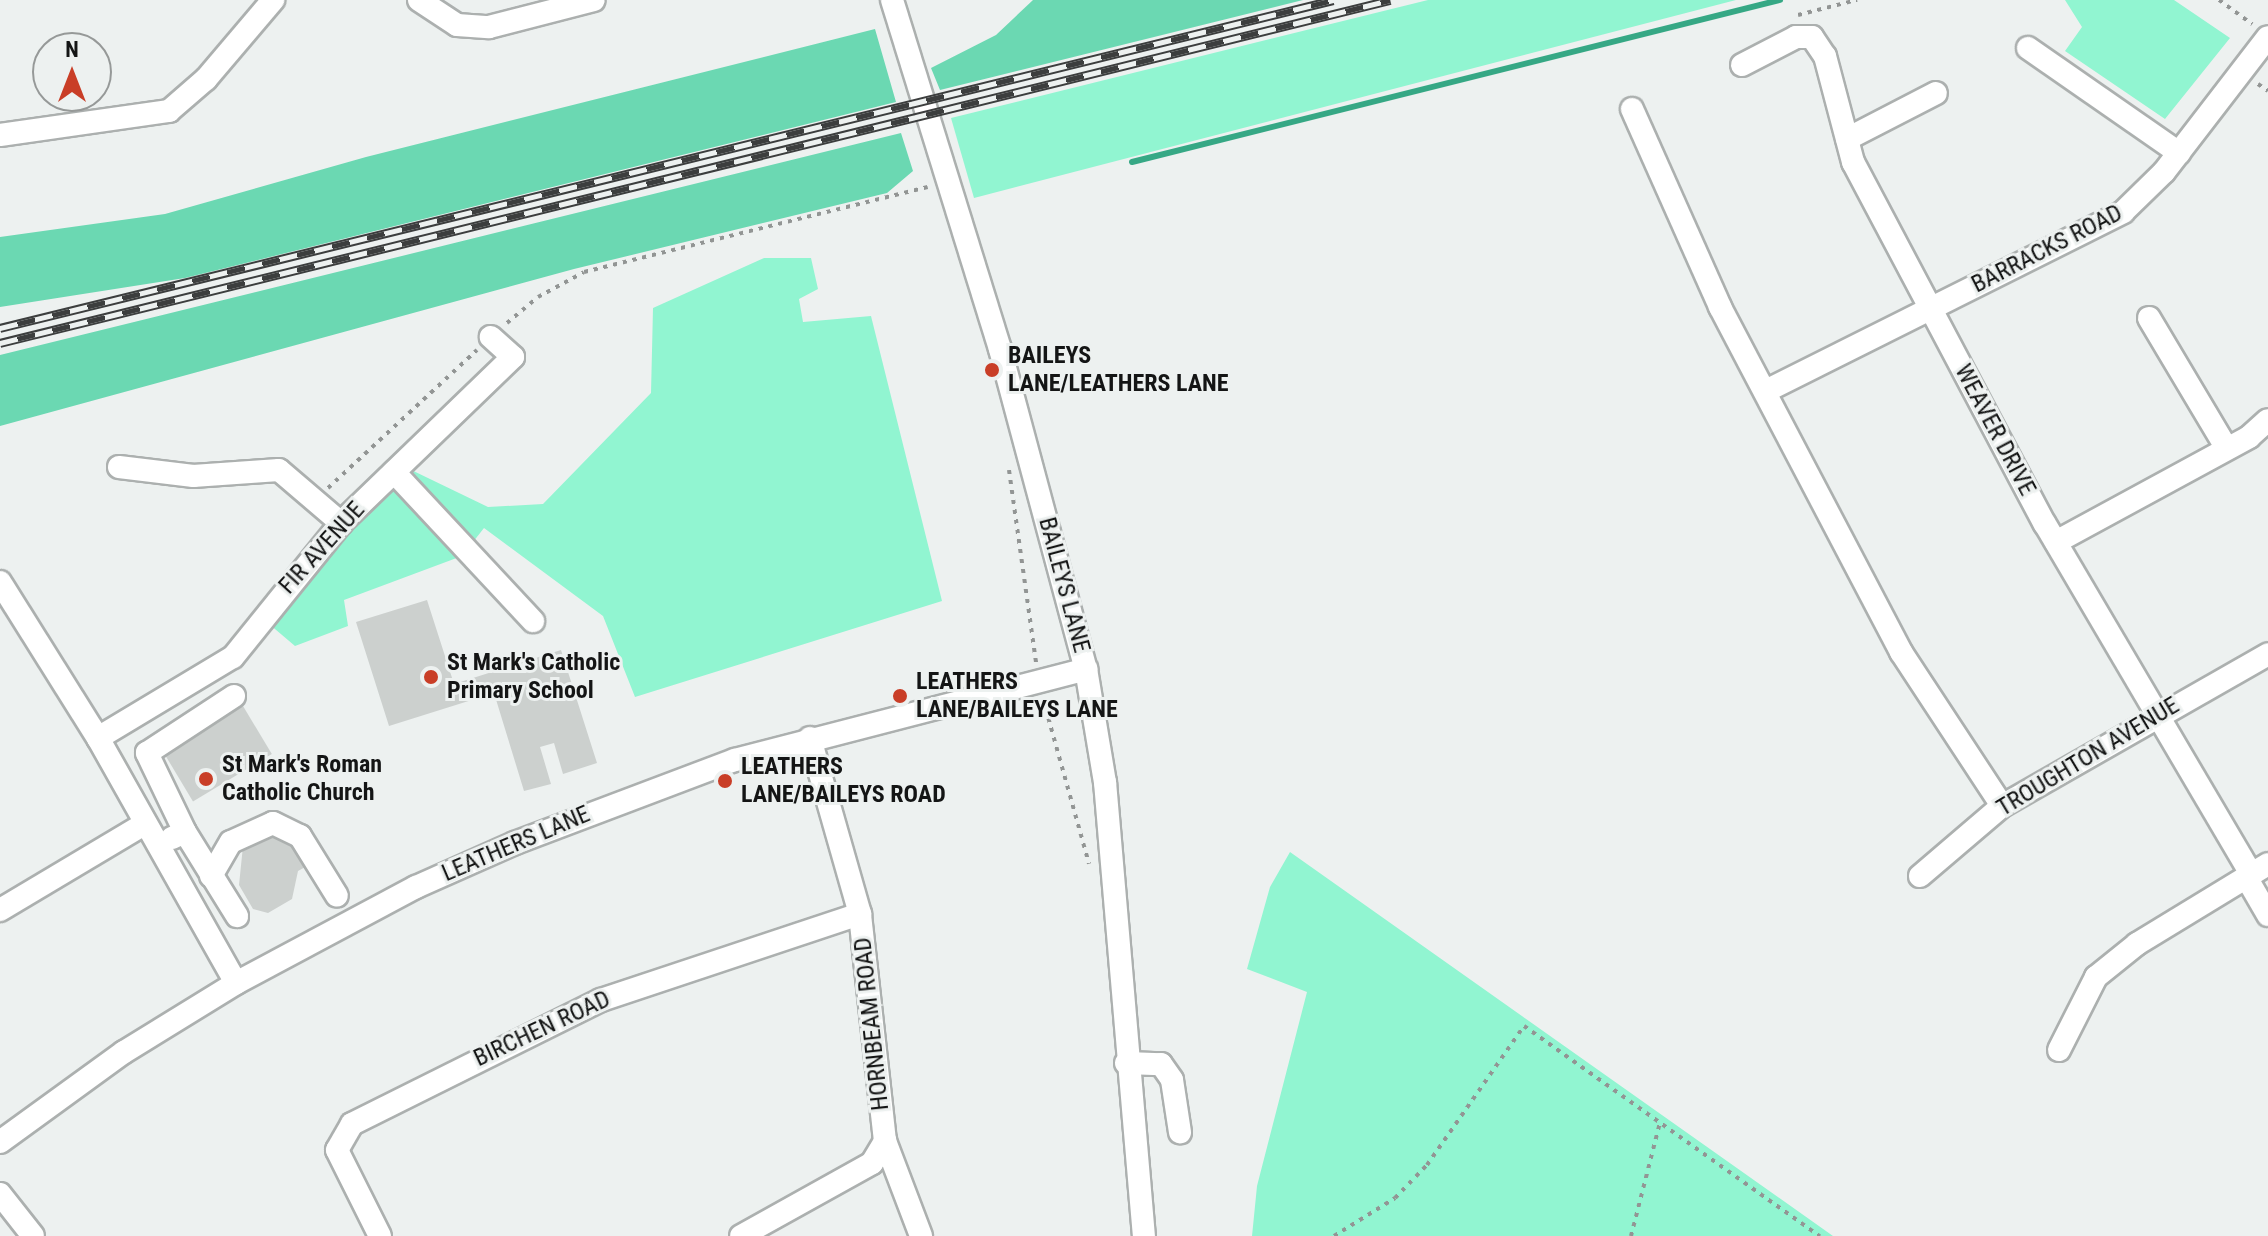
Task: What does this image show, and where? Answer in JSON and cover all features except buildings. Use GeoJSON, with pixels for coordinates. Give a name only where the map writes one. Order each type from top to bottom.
{"type":"FeatureCollection","features":[{"type":"Feature","properties":{"kind":"street"},"geometry":{"type":"LineString","coordinates":[[0,135],[169,111],[206,79],[273,0]]}},
{"type":"Feature","properties":{"kind":"street"},"geometry":{"type":"LineString","coordinates":[[419,0],[457,25],[489,27],[594,0]]}},
{"type":"Feature","properties":{"kind":"street","name":"BAILEYS LANE"},"geometry":{"type":"LineString","coordinates":[[892,0],[1000,349],[1086,669],[1105,782],[1126,1063],[1144,1236]]}},
{"type":"Feature","properties":{"kind":"street","name":"WEAVER DRIVE"},"geometry":{"type":"LineString","coordinates":[[1742,65],[1796,37],[1812,37],[1825,56],[1847,139],[1930,309],[2056,542],[2255,872],[2268,915]]}},
{"type":"Feature","properties":{"kind":"street","name":"BARRACKS ROAD"},"geometry":{"type":"LineString","coordinates":[[1768,390],[2123,212],[2179,153],[2268,37]]}},
{"type":"Feature","properties":{"kind":"street"},"geometry":{"type":"LineString","coordinates":[[2028,48],[2179,153]]}},
{"type":"Feature","properties":{"kind":"street"},"geometry":{"type":"LineString","coordinates":[[1847,139],[1936,93]]}},
{"type":"Feature","properties":{"kind":"street"},"geometry":{"type":"LineString","coordinates":[[1632,109],[1720,307],[1768,390],[1901,652],[2002,806]]}},
{"type":"Feature","properties":{"kind":"street"},"geometry":{"type":"LineString","coordinates":[[2149,318],[2227,449]]}},
{"type":"Feature","properties":{"kind":"street","name":"FIR AVENUE"},"geometry":{"type":"LineString","coordinates":[[98,738],[233,657],[341,523],[513,357],[491,337]]}},
{"type":"Feature","properties":{"kind":"street"},"geometry":{"type":"LineString","coordinates":[[2056,542],[2227,449],[2268,420]]}},
{"type":"Feature","properties":{"kind":"street"},"geometry":{"type":"LineString","coordinates":[[119,467],[193,476],[279,470],[341,523]]}},
{"type":"Feature","properties":{"kind":"street"},"geometry":{"type":"LineString","coordinates":[[394,472],[533,621]]}},
{"type":"Feature","properties":{"kind":"street"},"geometry":{"type":"LineString","coordinates":[[0,582],[98,738],[236,983]]}},
{"type":"Feature","properties":{"kind":"street","name":"TROUGHTON AVENUE"},"geometry":{"type":"LineString","coordinates":[[1920,876],[2002,806],[2157,713],[2268,654]]}},
{"type":"Feature","properties":{"kind":"street","name":"LEATHERS LANE"},"geometry":{"type":"LineString","coordinates":[[0,1142],[124,1052],[236,983],[404,893],[515,843],[667,784],[810,738],[1086,669]]}},
{"type":"Feature","properties":{"kind":"street"},"geometry":{"type":"LineString","coordinates":[[234,696],[147,753],[185,832],[237,916]]}},
{"type":"Feature","properties":{"kind":"street","name":"HORNBEAM ROAD"},"geometry":{"type":"LineString","coordinates":[[741,1236],[872,1163],[885,1141],[860,914],[810,738]]}},
{"type":"Feature","properties":{"kind":"street"},"geometry":{"type":"LineString","coordinates":[[211,876],[231,842],[273,823],[300,836],[337,896]]}},
{"type":"Feature","properties":{"kind":"street"},"geometry":{"type":"LineString","coordinates":[[0,910],[144,824]]}},
{"type":"Feature","properties":{"kind":"street"},"geometry":{"type":"LineString","coordinates":[[157,846],[185,832]]}},
{"type":"Feature","properties":{"kind":"street"},"geometry":{"type":"LineString","coordinates":[[2059,1050],[2096,977],[2137,944],[2255,872]]}},
{"type":"Feature","properties":{"kind":"street","name":"BIRCHEN ROAD"},"geometry":{"type":"LineString","coordinates":[[380,1236],[337,1150],[352,1124],[601,1000],[860,914]]}},
{"type":"Feature","properties":{"kind":"street"},"geometry":{"type":"LineString","coordinates":[[1126,1063],[1161,1064],[1172,1080],[1180,1132]]}},
{"type":"Feature","properties":{"kind":"street"},"geometry":{"type":"LineString","coordinates":[[885,1141],[921,1236]]}},
{"type":"Feature","properties":{"kind":"street"},"geometry":{"type":"LineString","coordinates":[[0,1194],[33,1236]]}},
{"type":"Feature","properties":{"kind":"path"},"geometry":{"type":"LineString","coordinates":[[1783,19],[1857,0]]}},
{"type":"Feature","properties":{"kind":"path"},"geometry":{"type":"LineString","coordinates":[[2219,0],[2253,25],[2260,16]]}},
{"type":"Feature","properties":{"kind":"path"},"geometry":{"type":"LineString","coordinates":[[315,500],[538,297],[584,272],[930,186],[934,197]]}},
{"type":"Feature","properties":{"kind":"path"},"geometry":{"type":"LineString","coordinates":[[1007,457],[1039,683],[1094,881]]}},
{"type":"Feature","properties":{"kind":"path"},"geometry":{"type":"LineString","coordinates":[[1334,1236],[1395,1198],[1427,1165],[1524,1026],[1820,1236]]}},
{"type":"Feature","properties":{"kind":"path"},"geometry":{"type":"LineString","coordinates":[[1631,1236],[1660,1122]]}},
{"type":"Feature","properties":{"kind":"green space"},"geometry":{"type":"Polygon","coordinates":[[[1033,0],[1303,0],[940,90],[931,68],[996,35],[1033,0]]]}},
{"type":"Feature","properties":{"kind":"green space"},"geometry":{"type":"Polygon","coordinates":[[[1428,0],[1736,0],[974,198],[951,118],[1428,0]]]}},
{"type":"Feature","properties":{"kind":"green space"},"geometry":{"type":"Polygon","coordinates":[[[2065,0],[2174,0],[2230,38],[2165,119],[2065,51],[2082,27],[2065,0]]]}},
{"type":"Feature","properties":{"kind":"green space"},"geometry":{"type":"Polygon","coordinates":[[[875,29],[896,102],[185,278],[0,307],[0,237],[165,214],[366,157],[875,29]]]}},
{"type":"Feature","properties":{"kind":"green space"},"geometry":{"type":"Polygon","coordinates":[[[901,133],[913,171],[887,193],[574,269],[0,426],[0,355],[901,133]]]}},
{"type":"Feature","properties":{"kind":"green space"},"geometry":{"type":"Polygon","coordinates":[[[764,258],[811,258],[818,289],[799,299],[803,322],[871,316],[942,601],[635,697],[603,616],[484,528],[462,556],[344,600],[348,626],[295,646],[262,618],[401,465],[488,507],[543,504],[651,393],[653,308],[764,258]]]}},
{"type":"Feature","properties":{"kind":"green space"},"geometry":{"type":"Polygon","coordinates":[[[1290,852],[1833,1236],[1252,1236],[1257,1186],[1307,992],[1247,969],[1270,887],[1290,852]]]}},
{"type":"Feature","properties":{"kind":"waterway"},"geometry":{"type":"LineString","coordinates":[[1132,162],[1780,0]]}},
{"type":"Feature","properties":{"kind":"railway"},"geometry":{"type":"LineString","coordinates":[[0,328],[1333,0]]}},
{"type":"Feature","properties":{"kind":"railway"},"geometry":{"type":"LineString","coordinates":[[0,343],[1390,0]]}},
{"type":"Feature","properties":{"kind":"place","name":"BAILEYS LANE/LEATHERS LANE"},"geometry":{"type":"Point","coordinates":[992,370]}},
{"type":"Feature","properties":{"kind":"place","name":"St Mark's Catholic Primary School"},"geometry":{"type":"Point","coordinates":[431,677]}},
{"type":"Feature","properties":{"kind":"place","name":"LEATHERS LANE/BAILEYS LANE"},"geometry":{"type":"Point","coordinates":[900,696]}},
{"type":"Feature","properties":{"kind":"place","name":"St Mark's Roman Catholic Church"},"geometry":{"type":"Point","coordinates":[206,779]}},
{"type":"Feature","properties":{"kind":"place","name":"LEATHERS LANE/BAILEYS ROAD"},"geometry":{"type":"Point","coordinates":[725,781]}}]}
